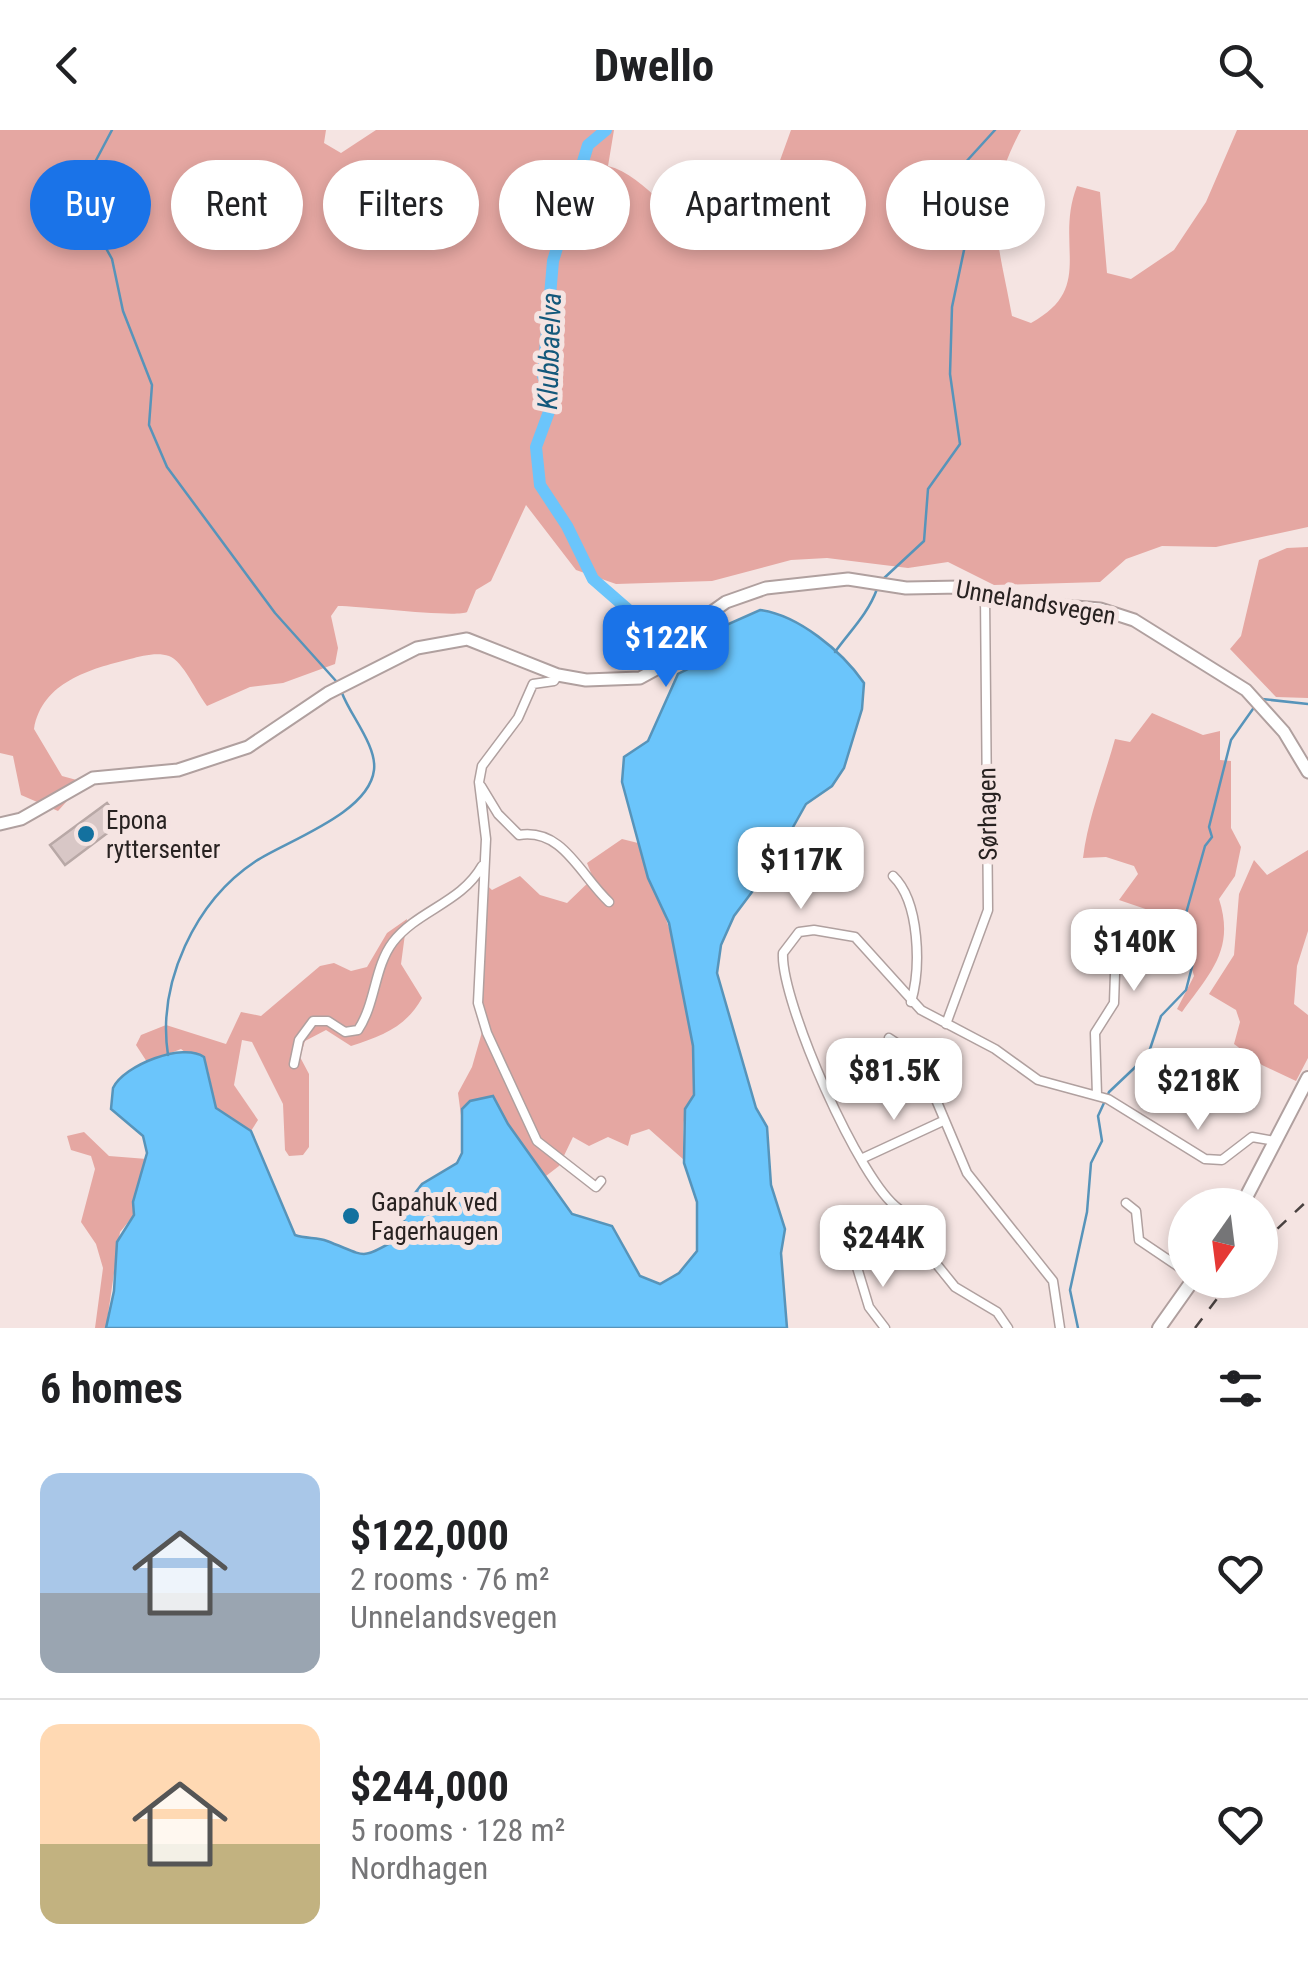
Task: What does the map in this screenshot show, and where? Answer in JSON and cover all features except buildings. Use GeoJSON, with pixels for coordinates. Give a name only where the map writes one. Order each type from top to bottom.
{"type":"FeatureCollection","features":[{"type":"Feature","properties":{"kind":"main road","name":"Unnelandsvegen"},"geometry":{"type":"LineString","coordinates":[[0,824],[22,819],[94,778],[178,770],[248,747],[328,692],[416,648],[451,640],[482,642],[558,675],[618,680],[654,673],[673,660],[716,608],[766,588],[862,580],[906,588],[960,587],[985,596],[1100,609],[1149,627],[1246,690],[1284,732],[1308,772]]}},
{"type":"Feature","properties":{"kind":"main road"},"geometry":{"type":"LineString","coordinates":[[1251,1188],[1308,1078]]}},
{"type":"Feature","properties":{"kind":"main road"},"geometry":{"type":"LineString","coordinates":[[1159,1328],[1180,1298]]}},
{"type":"Feature","properties":{"kind":"street","name":"Sørhagen"},"geometry":{"type":"LineString","coordinates":[[946,1024],[988,910],[985,596]]}},
{"type":"Feature","properties":{"kind":"street"},"geometry":{"type":"LineString","coordinates":[[558,675],[554,682],[533,684],[518,718],[482,766],[479,782],[484,862],[478,955],[481,1019],[537,1140],[582,1180],[596,1187],[601,1181]]}},
{"type":"Feature","properties":{"kind":"street"},"geometry":{"type":"LineString","coordinates":[[479,782],[498,814],[519,835],[539,831],[552,838],[609,902]]}},
{"type":"Feature","properties":{"kind":"street"},"geometry":{"type":"LineString","coordinates":[[294,1064],[299,1040],[313,1021],[328,1021],[345,1032],[358,1030],[371,1011],[391,944],[413,924],[459,896],[484,862]]}},
{"type":"Feature","properties":{"kind":"street"},"geometry":{"type":"LineString","coordinates":[[894,876],[907,897],[914,938],[911,1002]]}},
{"type":"Feature","properties":{"kind":"street"},"geometry":{"type":"LineString","coordinates":[[1092,925],[1116,944],[1114,1003],[1095,1033],[1102,1097]]}},
{"type":"Feature","properties":{"kind":"street"},"geometry":{"type":"LineString","coordinates":[[899,1209],[882,1196],[861,1159],[790,1006],[783,974],[785,946],[792,936],[806,930],[855,937],[874,954],[911,1002],[1038,1080],[1102,1097],[1206,1159],[1222,1160],[1252,1137],[1275,1141]]}},
{"type":"Feature","properties":{"kind":"street"},"geometry":{"type":"LineString","coordinates":[[889,1038],[918,1057],[943,1121],[976,1188],[1053,1281],[1060,1328]]}},
{"type":"Feature","properties":{"kind":"street"},"geometry":{"type":"LineString","coordinates":[[861,1159],[943,1121]]}},
{"type":"Feature","properties":{"kind":"street"},"geometry":{"type":"LineString","coordinates":[[1126,1203],[1136,1212],[1139,1240],[1168,1259]]}},
{"type":"Feature","properties":{"kind":"street"},"geometry":{"type":"LineString","coordinates":[[934,1261],[955,1287],[997,1312],[1008,1328]]}},
{"type":"Feature","properties":{"kind":"street"},"geometry":{"type":"LineString","coordinates":[[856,1264],[869,1308],[885,1328]]}},
{"type":"Feature","properties":{"kind":"shaded area"},"geometry":{"type":"Polygon","coordinates":[[[0,130],[326,130],[324,143],[341,153],[376,130],[614,130],[609,160],[499,160],[499,250],[630,250],[630,177],[650,192],[650,250],[866,250],[866,160],[780,160],[791,130],[1021,130],[1008,160],[886,160],[886,250],[1000,250],[1012,316],[1031,323],[1051,309],[1068,280],[1069,227],[1077,186],[1100,192],[1107,273],[1131,279],[1174,250],[1206,202],[1237,130],[1308,130],[1308,527],[1216,547],[1162,546],[1126,559],[1100,582],[994,585],[948,562],[908,568],[827,558],[791,560],[712,581],[616,584],[576,570],[526,505],[491,581],[476,590],[467,612],[445,614],[338,606],[331,616],[338,648],[335,664],[283,683],[250,687],[207,706],[179,664],[164,655],[115,663],[70,680],[47,700],[34,729],[62,776],[84,782],[58,811],[21,795],[13,756],[0,753],[0,130]]]}},
{"type":"Feature","properties":{"kind":"shaded area"},"geometry":{"type":"Polygon","coordinates":[[[1308,547],[1308,698],[1276,697],[1230,649],[1241,636],[1259,560],[1287,548],[1308,547]]]}},
{"type":"Feature","properties":{"kind":"shaded area"},"geometry":{"type":"Polygon","coordinates":[[[1152,713],[1203,735],[1220,731],[1220,760],[1231,761],[1231,828],[1241,847],[1235,876],[1219,899],[1222,946],[1182,1012],[1177,1009],[1194,976],[1178,920],[1119,900],[1138,874],[1134,866],[1106,857],[1083,858],[1115,739],[1130,742],[1152,713]]]}},
{"type":"Feature","properties":{"kind":"shaded area"},"geometry":{"type":"Polygon","coordinates":[[[622,839],[638,843],[671,933],[689,999],[696,1063],[693,1095],[684,1119],[684,1160],[649,1129],[631,1135],[628,1146],[608,1137],[589,1146],[573,1137],[559,1166],[546,1176],[493,1096],[462,1109],[462,1123],[458,1093],[472,1067],[482,1032],[477,1008],[481,880],[492,890],[520,876],[540,895],[567,903],[593,878],[587,863],[622,839]]]}},
{"type":"Feature","properties":{"kind":"shaded area"},"geometry":{"type":"Polygon","coordinates":[[[1308,850],[1308,931],[1297,966],[1294,1004],[1308,1015],[1308,1058],[1296,1081],[1262,1065],[1234,1044],[1240,1022],[1236,1010],[1209,994],[1234,955],[1239,894],[1254,860],[1267,875],[1308,850]]]}},
{"type":"Feature","properties":{"kind":"shaded area"},"geometry":{"type":"Polygon","coordinates":[[[407,919],[401,964],[422,998],[401,1023],[373,1038],[351,1046],[326,1030],[305,1041],[300,1057],[309,1074],[309,1147],[303,1155],[289,1156],[285,1150],[283,1104],[252,1042],[242,1040],[234,1085],[258,1120],[251,1131],[216,1108],[208,1070],[181,1049],[147,1062],[136,1045],[141,1035],[166,1025],[226,1044],[241,1012],[261,1016],[320,966],[334,963],[351,971],[367,967],[387,933],[407,919]]]}},
{"type":"Feature","properties":{"kind":"shaded area"},"geometry":{"type":"Polygon","coordinates":[[[84,1132],[109,1156],[147,1159],[133,1202],[134,1215],[120,1232],[106,1328],[95,1328],[103,1268],[96,1244],[81,1222],[95,1169],[91,1156],[71,1150],[67,1136],[84,1132]]]}},
{"type":"Feature","properties":{"kind":"water"},"geometry":{"type":"Polygon","coordinates":[[[760,610],[789,619],[818,636],[864,683],[862,709],[844,768],[832,786],[806,804],[770,868],[734,916],[721,945],[717,973],[756,1108],[767,1127],[771,1185],[785,1229],[781,1253],[787,1328],[106,1328],[114,1291],[117,1242],[134,1215],[133,1202],[147,1153],[143,1136],[111,1109],[113,1088],[141,1064],[182,1052],[204,1057],[216,1108],[251,1131],[295,1235],[365,1254],[403,1236],[405,1206],[422,1184],[457,1163],[462,1153],[462,1109],[470,1101],[493,1096],[508,1124],[572,1214],[612,1226],[640,1276],[660,1284],[679,1273],[697,1251],[697,1202],[684,1163],[685,1109],[694,1095],[693,1046],[669,923],[648,878],[622,782],[624,757],[648,741],[678,674],[700,663],[690,651],[704,654],[724,626],[760,610]]]}},
{"type":"Feature","properties":{"kind":"waterway"},"geometry":{"type":"LineString","coordinates":[[112,130],[93,166],[83,207],[112,259],[123,311],[152,385],[149,425],[167,467],[275,613],[336,681]]}},
{"type":"Feature","properties":{"kind":"waterway","name":"Klubbaelva"},"geometry":{"type":"LineString","coordinates":[[606,130],[588,145],[553,261],[543,376],[554,398],[536,447],[540,485],[567,526],[593,579],[640,620],[680,645]]}},
{"type":"Feature","properties":{"kind":"waterway"},"geometry":{"type":"LineString","coordinates":[[882,580],[924,541],[928,489],[960,444],[950,374],[952,307],[967,236],[957,221],[954,175],[995,130]]}},
{"type":"Feature","properties":{"kind":"waterway"},"geometry":{"type":"LineString","coordinates":[[835,652],[864,614],[877,589]]}},
{"type":"Feature","properties":{"kind":"waterway"},"geometry":{"type":"LineString","coordinates":[[168,1055],[166,1028],[175,973],[198,921],[215,898],[256,861],[343,812],[369,785],[374,761],[342,693]]}},
{"type":"Feature","properties":{"kind":"waterway"},"geometry":{"type":"LineString","coordinates":[[1262,699],[1308,704]]}},
{"type":"Feature","properties":{"kind":"waterway"},"geometry":{"type":"LineString","coordinates":[[1078,1328],[1070,1290],[1087,1212],[1091,1163],[1102,1141],[1098,1116],[1109,1092],[1148,1055],[1161,1016],[1186,990],[1194,959],[1181,931],[1205,846],[1212,837],[1209,827],[1231,740],[1255,706]]}},
{"type":"Feature","properties":{"kind":"railway"},"geometry":{"type":"LineString","coordinates":[[1278,1228],[1308,1200]]}},
{"type":"Feature","properties":{"kind":"railway"},"geometry":{"type":"LineString","coordinates":[[1195,1328],[1218,1298]]}},
{"type":"Feature","properties":{"kind":"place","name":"Epona ryttersenter"},"geometry":{"type":"Point","coordinates":[86,834]}},
{"type":"Feature","properties":{"kind":"place","name":"Gapahuk ved Fagerhaugen"},"geometry":{"type":"Point","coordinates":[351,1216]}}]}
